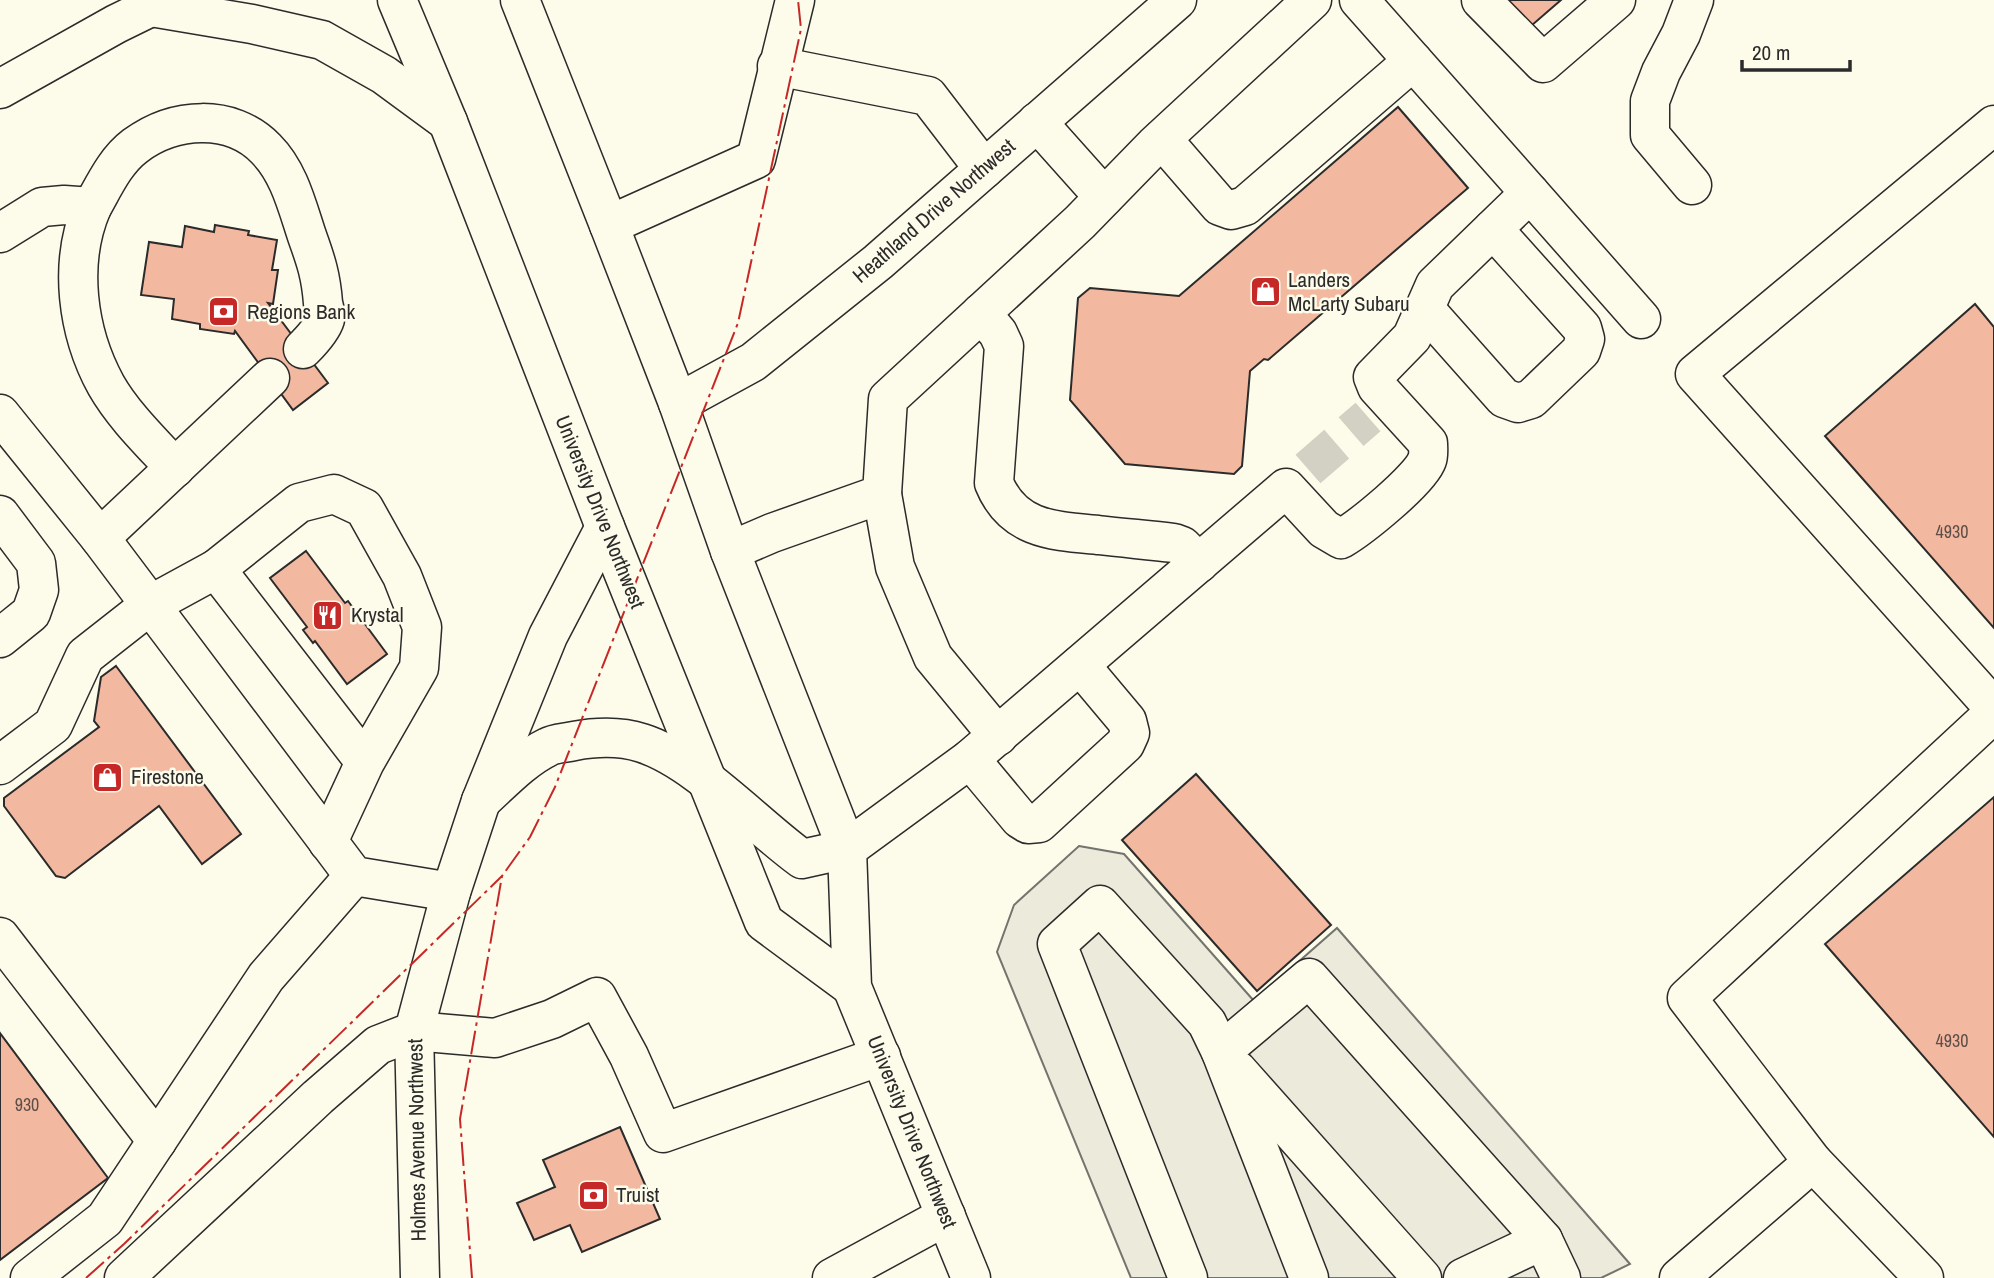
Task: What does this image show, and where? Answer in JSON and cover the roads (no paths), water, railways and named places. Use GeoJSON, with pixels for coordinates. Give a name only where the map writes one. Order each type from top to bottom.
{"type":"FeatureCollection","features":[{"type":"Feature","properties":{"kind":"main road","name":"University Drive Northwest"},"geometry":{"type":"LineString","coordinates":[[397,0],[448,122],[605,527],[764,922],[852,987]]}},
{"type":"Feature","properties":{"kind":"main road","name":"University Drive Northwest"},"geometry":{"type":"LineString","coordinates":[[520,0],[678,403],[730,551],[847,849],[852,987],[971,1278]]}},
{"type":"Feature","properties":{"kind":"main road"},"geometry":{"type":"LineString","coordinates":[[609,225],[757,159],[777,66],[795,0]]}},
{"type":"Feature","properties":{"kind":"main road","name":"Heathland Drive Northwest"},"geometry":{"type":"LineString","coordinates":[[678,403],[752,362],[878,262],[1177,0]]}},
{"type":"Feature","properties":{"kind":"main road"},"geometry":{"type":"LineString","coordinates":[[1080,665],[1127,721],[1130,733],[1125,744],[1039,823],[1028,824],[1020,819],[933,657],[895,567],[882,494],[888,399],[1312,0]]}},
{"type":"Feature","properties":{"kind":"main road"},"geometry":{"type":"LineString","coordinates":[[1359,0],[1642,319]]}},
{"type":"Feature","properties":{"kind":"main road"},"geometry":{"type":"LineString","coordinates":[[1481,0],[1544,63],[1616,0]]}},
{"type":"Feature","properties":{"kind":"main road"},"geometry":{"type":"LineString","coordinates":[[1692,185],[1650,135],[1650,101],[1695,0]]}},
{"type":"Feature","properties":{"kind":"main road"},"geometry":{"type":"LineString","coordinates":[[0,89],[157,2],[322,40],[383,75],[448,122]]}},
{"type":"Feature","properties":{"kind":"main road"},"geometry":{"type":"LineString","coordinates":[[1162,139],[1220,206],[1231,210],[1245,206],[1413,61]]}},
{"type":"Feature","properties":{"kind":"main road"},"geometry":{"type":"LineString","coordinates":[[777,66],[928,96],[984,169]]}},
{"type":"Feature","properties":{"kind":"main road"},"geometry":{"type":"LineString","coordinates":[[1037,122],[1104,197]]}},
{"type":"Feature","properties":{"kind":"main road"},"geometry":{"type":"LineString","coordinates":[[174,468],[107,387],[88,348],[80,300],[78,256],[85,225],[113,171],[133,147],[163,130],[189,124],[217,123],[242,130],[267,150],[285,175],[321,272],[325,318],[303,349]]}},
{"type":"Feature","properties":{"kind":"main road"},"geometry":{"type":"LineString","coordinates":[[1924,1278],[1813,1162],[1687,998],[1994,711],[1695,374],[1994,125]]}},
{"type":"Feature","properties":{"kind":"main road"},"geometry":{"type":"LineString","coordinates":[[847,849],[984,748],[1297,478],[1324,530],[1341,539],[1362,526],[1414,477],[1427,460],[1428,443],[1378,408],[1377,387],[1373,377],[1412,337],[1435,285],[1530,193]]}},
{"type":"Feature","properties":{"kind":"main road"},"geometry":{"type":"LineString","coordinates":[[0,233],[43,207],[92,207]]}},
{"type":"Feature","properties":{"kind":"main road"},"geometry":{"type":"LineString","coordinates":[[1425,309],[1504,398],[1518,403],[1531,399],[1581,351],[1585,340],[1583,328],[1493,229]]}},
{"type":"Feature","properties":{"kind":"main road"},"geometry":{"type":"LineString","coordinates":[[981,313],[998,332],[1004,346],[994,483],[999,496],[1013,513],[1048,531],[1174,543],[1182,546],[1199,563]]}},
{"type":"Feature","properties":{"kind":"main road"},"geometry":{"type":"LineString","coordinates":[[100,538],[270,378]]}},
{"type":"Feature","properties":{"kind":"main road"},"geometry":{"type":"LineString","coordinates":[[0,414],[100,538],[354,876],[452,892]]}},
{"type":"Feature","properties":{"kind":"main road"},"geometry":{"type":"LineString","coordinates":[[0,765],[53,725],[85,656],[150,605],[216,569],[299,503],[334,494],[364,508],[402,576],[422,627],[419,668],[365,762],[328,842]]}},
{"type":"Feature","properties":{"kind":"main road"},"geometry":{"type":"LineString","coordinates":[[730,551],[772,533],[882,494]]}},
{"type":"Feature","properties":{"kind":"main road"},"geometry":{"type":"LineString","coordinates":[[0,515],[36,563],[39,590],[31,613],[0,638]]}},
{"type":"Feature","properties":{"kind":"main road","name":"Holmes Avenue Northwest"},"geometry":{"type":"LineString","coordinates":[[420,1278],[414,1031],[452,892],[481,801],[548,636],[605,527]]}},
{"type":"Feature","properties":{"kind":"main road"},"geometry":{"type":"LineString","coordinates":[[216,569],[365,762]]}},
{"type":"Feature","properties":{"kind":"main road","name":"Holmes Avenue Northwest"},"geometry":{"type":"LineString","coordinates":[[481,801],[516,769],[548,746],[599,736],[641,743],[665,753],[709,783],[802,859],[847,849]]}},
{"type":"Feature","properties":{"kind":"main road"},"geometry":{"type":"LineString","coordinates":[[30,1278],[105,1219],[266,977],[354,876]]}},
{"type":"Feature","properties":{"kind":"main road"},"geometry":{"type":"LineString","coordinates":[[1188,1278],[1057,944],[1100,905],[1207,1023],[1221,1052],[1309,1278]]}},
{"type":"Feature","properties":{"kind":"main road"},"geometry":{"type":"LineString","coordinates":[[0,937],[157,1141]]}},
{"type":"Feature","properties":{"kind":"main road"},"geometry":{"type":"LineString","coordinates":[[1221,1052],[1309,978],[1543,1240],[1561,1278]]}},
{"type":"Feature","properties":{"kind":"main road"},"geometry":{"type":"LineString","coordinates":[[124,1278],[318,1097],[378,1045],[414,1031],[495,1038],[552,1019],[597,997],[629,1056],[663,1133],[881,1056]]}},
{"type":"Feature","properties":{"kind":"main road"},"geometry":{"type":"LineString","coordinates":[[1221,1052],[1422,1278]]}},
{"type":"Feature","properties":{"kind":"main road"},"geometry":{"type":"LineString","coordinates":[[1679,1278],[1813,1162]]}},
{"type":"Feature","properties":{"kind":"main road"},"geometry":{"type":"LineString","coordinates":[[832,1278],[946,1216]]}},
{"type":"Feature","properties":{"kind":"main road"},"geometry":{"type":"LineString","coordinates":[[1463,1278],[1543,1240]]}},
{"type":"Feature","properties":{"kind":"tunnel"},"geometry":{"type":"LineString","coordinates":[[1308,469],[1368,417]]}},
{"type":"Feature","properties":{"kind":"place","name":"Landers McLarty Subaru"},"geometry":{"type":"Point","coordinates":[1265,292]}},
{"type":"Feature","properties":{"kind":"place","name":"Regions Bank"},"geometry":{"type":"Point","coordinates":[224,312]}},
{"type":"Feature","properties":{"kind":"place","name":"Krystal"},"geometry":{"type":"Point","coordinates":[328,615]}},
{"type":"Feature","properties":{"kind":"place","name":"Firestone"},"geometry":{"type":"Point","coordinates":[108,777]}},
{"type":"Feature","properties":{"kind":"place","name":"Truist"},"geometry":{"type":"Point","coordinates":[593,1195]}}]}
